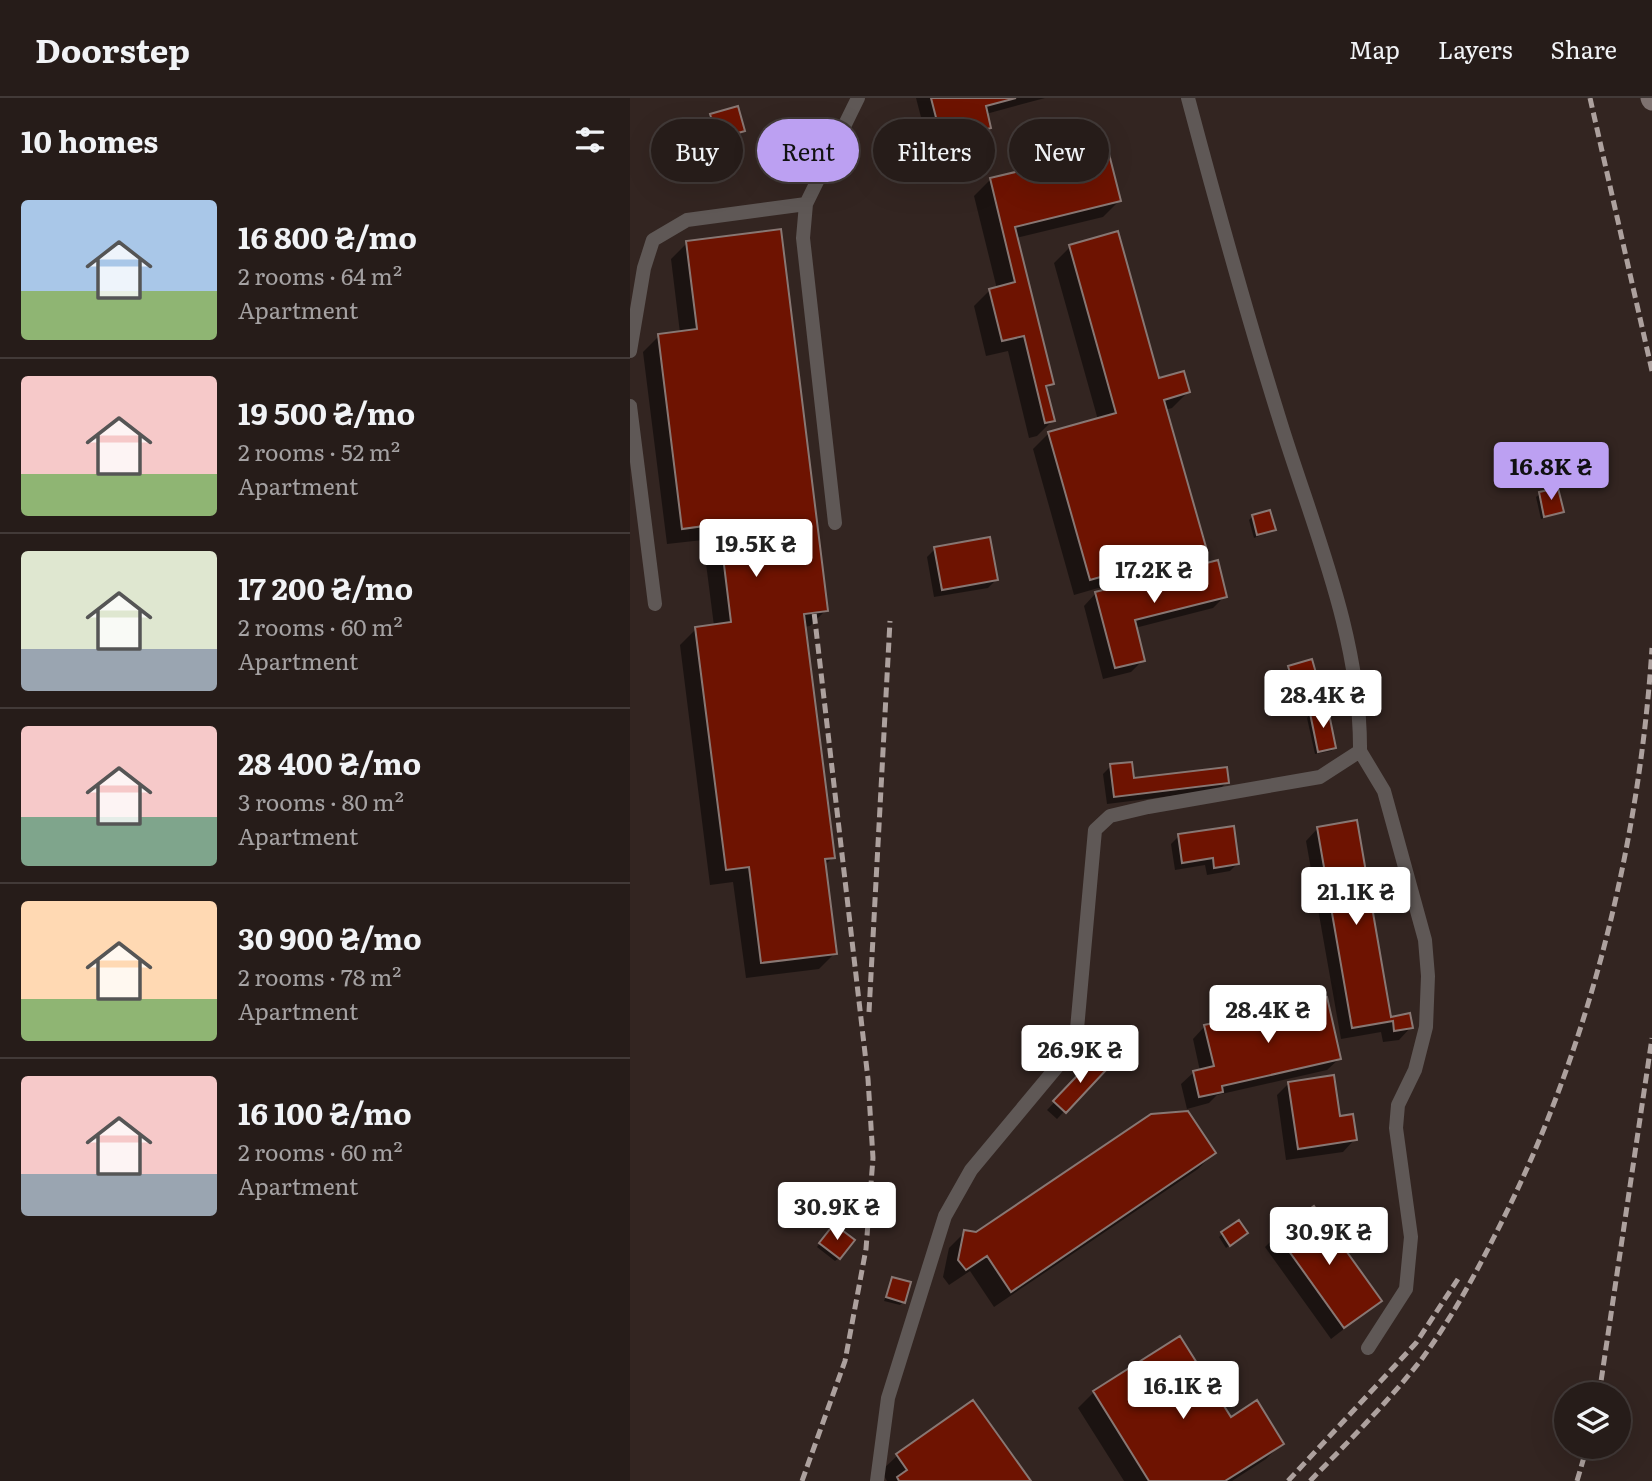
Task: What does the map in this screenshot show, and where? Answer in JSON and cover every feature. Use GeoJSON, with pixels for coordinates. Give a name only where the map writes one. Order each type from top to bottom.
{"type":"FeatureCollection","features":[{"type":"Feature","properties":{"kind":"lane"},"geometry":{"type":"LineString","coordinates":[[835,523],[803,238],[806,204],[858,98]]}},
{"type":"Feature","properties":{"kind":"lane"},"geometry":{"type":"LineString","coordinates":[[1188,98],[1247,317],[1348,637],[1360,715],[1360,751],[1384,792],[1425,940],[1428,976],[1426,1027],[1415,1069],[1398,1105],[1396,1128],[1411,1237],[1406,1289],[1368,1348]]}},
{"type":"Feature","properties":{"kind":"lane"},"geometry":{"type":"LineString","coordinates":[[630,351],[644,268],[653,240],[687,220],[806,204]]}},
{"type":"Feature","properties":{"kind":"lane"},"geometry":{"type":"LineString","coordinates":[[630,406],[655,604]]}},
{"type":"Feature","properties":{"kind":"lane"},"geometry":{"type":"LineString","coordinates":[[877,1481],[888,1398],[945,1216],[971,1170],[1066,1056],[1077,1029],[1095,830],[1110,816],[1148,807],[1320,777],[1360,751]]}},
{"type":"Feature","properties":{"kind":"building"},"geometry":{"type":"Polygon","coordinates":[[[931,98],[1016,98],[986,106],[989,119],[936,119],[931,98]]]}},
{"type":"Feature","properties":{"kind":"building"},"geometry":{"type":"Polygon","coordinates":[[[738,106],[742,119],[711,119],[710,114],[738,106]]]}},
{"type":"Feature","properties":{"kind":"building"},"geometry":{"type":"Polygon","coordinates":[[[1109,154],[1121,201],[1015,227],[1054,384],[1046,386],[1055,421],[1045,423],[1024,336],[1002,341],[989,289],[1015,282],[991,182],[995,182],[995,177],[1009,173],[1009,182],[1109,182],[1109,154]]]}},
{"type":"Feature","properties":{"kind":"building"},"geometry":{"type":"Polygon","coordinates":[[[781,229],[828,611],[804,614],[835,858],[825,859],[837,954],[761,963],[749,867],[726,870],[695,627],[731,622],[719,524],[682,529],[658,334],[697,329],[686,241],[781,229]]]}},
{"type":"Feature","properties":{"kind":"building"},"geometry":{"type":"Polygon","coordinates":[[[1118,231],[1159,378],[1184,371],[1190,392],[1164,400],[1206,547],[1090,580],[1048,432],[1116,413],[1069,245],[1118,231]]]}},
{"type":"Feature","properties":{"kind":"building"},"geometry":{"type":"Polygon","coordinates":[[[1558,488],[1564,512],[1544,517],[1539,492],[1558,488]]]}},
{"type":"Feature","properties":{"kind":"building"},"geometry":{"type":"Polygon","coordinates":[[[1270,510],[1276,530],[1257,535],[1252,515],[1270,510]]]}},
{"type":"Feature","properties":{"kind":"building"},"geometry":{"type":"Polygon","coordinates":[[[990,537],[998,580],[942,590],[934,547],[990,537]]]}},
{"type":"Feature","properties":{"kind":"building"},"geometry":{"type":"Polygon","coordinates":[[[1218,560],[1227,597],[1135,620],[1145,661],[1115,668],[1095,592],[1218,560]]]}},
{"type":"Feature","properties":{"kind":"building"},"geometry":{"type":"Polygon","coordinates":[[[1312,659],[1324,701],[1312,704],[1309,695],[1297,698],[1288,666],[1312,659]]]}},
{"type":"Feature","properties":{"kind":"building"},"geometry":{"type":"Polygon","coordinates":[[[1328,709],[1336,748],[1318,752],[1310,713],[1328,709]]]}},
{"type":"Feature","properties":{"kind":"building"},"geometry":{"type":"Polygon","coordinates":[[[1132,762],[1134,778],[1227,767],[1229,783],[1114,797],[1110,764],[1132,762]]]}},
{"type":"Feature","properties":{"kind":"building"},"geometry":{"type":"Polygon","coordinates":[[[1357,820],[1391,1017],[1410,1013],[1413,1028],[1394,1031],[1393,1021],[1352,1028],[1317,827],[1357,820]]]}},
{"type":"Feature","properties":{"kind":"building"},"geometry":{"type":"Polygon","coordinates":[[[1234,826],[1239,864],[1214,868],[1213,858],[1182,863],[1178,834],[1234,826]]]}},
{"type":"Feature","properties":{"kind":"building"},"geometry":{"type":"Polygon","coordinates":[[[1327,997],[1341,1059],[1222,1086],[1223,1092],[1199,1097],[1193,1071],[1214,1066],[1204,1025],[1327,997]]]}},
{"type":"Feature","properties":{"kind":"building"},"geometry":{"type":"Polygon","coordinates":[[[1095,1057],[1107,1069],[1066,1113],[1053,1101],[1095,1057]]]}},
{"type":"Feature","properties":{"kind":"building"},"geometry":{"type":"Polygon","coordinates":[[[1334,1075],[1340,1116],[1353,1114],[1357,1140],[1298,1149],[1288,1082],[1334,1075]]]}},
{"type":"Feature","properties":{"kind":"building"},"geometry":{"type":"Polygon","coordinates":[[[1188,1111],[1216,1153],[1011,1292],[987,1256],[966,1270],[958,1260],[964,1230],[976,1232],[1151,1114],[1188,1111]]]}},
{"type":"Feature","properties":{"kind":"building"},"geometry":{"type":"Polygon","coordinates":[[[1314,1206],[1382,1301],[1344,1328],[1276,1233],[1314,1206]]]}},
{"type":"Feature","properties":{"kind":"building"},"geometry":{"type":"Polygon","coordinates":[[[1239,1220],[1248,1233],[1230,1246],[1221,1232],[1239,1220]]]}},
{"type":"Feature","properties":{"kind":"building"},"geometry":{"type":"Polygon","coordinates":[[[834,1224],[855,1240],[840,1259],[819,1243],[834,1224]]]}},
{"type":"Feature","properties":{"kind":"building"},"geometry":{"type":"Polygon","coordinates":[[[892,1277],[911,1282],[905,1303],[886,1297],[892,1277]]]}},
{"type":"Feature","properties":{"kind":"building"},"geometry":{"type":"Polygon","coordinates":[[[1180,1336],[1231,1417],[1257,1400],[1284,1444],[1225,1481],[1149,1481],[1093,1391],[1180,1336]]]}},
{"type":"Feature","properties":{"kind":"building"},"geometry":{"type":"Polygon","coordinates":[[[973,1400],[1031,1481],[899,1481],[897,1477],[907,1470],[896,1454],[973,1400]]]}},
{"type":"Feature","properties":{"kind":"railway"},"geometry":{"type":"LineString","coordinates":[[1590,98],[1652,371]]}},
{"type":"Feature","properties":{"kind":"railway"},"geometry":{"type":"LineString","coordinates":[[802,1481],[845,1361],[866,1249],[873,1158],[868,1079],[814,612]]}},
{"type":"Feature","properties":{"kind":"railway"},"geometry":{"type":"LineString","coordinates":[[869,1012],[890,621]]}},
{"type":"Feature","properties":{"kind":"railway"},"geometry":{"type":"LineString","coordinates":[[1310,1481],[1395,1392],[1421,1360],[1469,1284],[1527,1169],[1556,1098],[1603,951],[1635,800],[1652,648]]}},
{"type":"Feature","properties":{"kind":"railway"},"geometry":{"type":"LineString","coordinates":[[1601,1382],[1652,1038]]}},
{"type":"Feature","properties":{"kind":"railway"},"geometry":{"type":"LineString","coordinates":[[1288,1481],[1416,1343],[1458,1279]]}},
{"type":"Feature","properties":{"kind":"railway"},"geometry":{"type":"LineString","coordinates":[[1577,1481],[1583,1459]]}}]}
